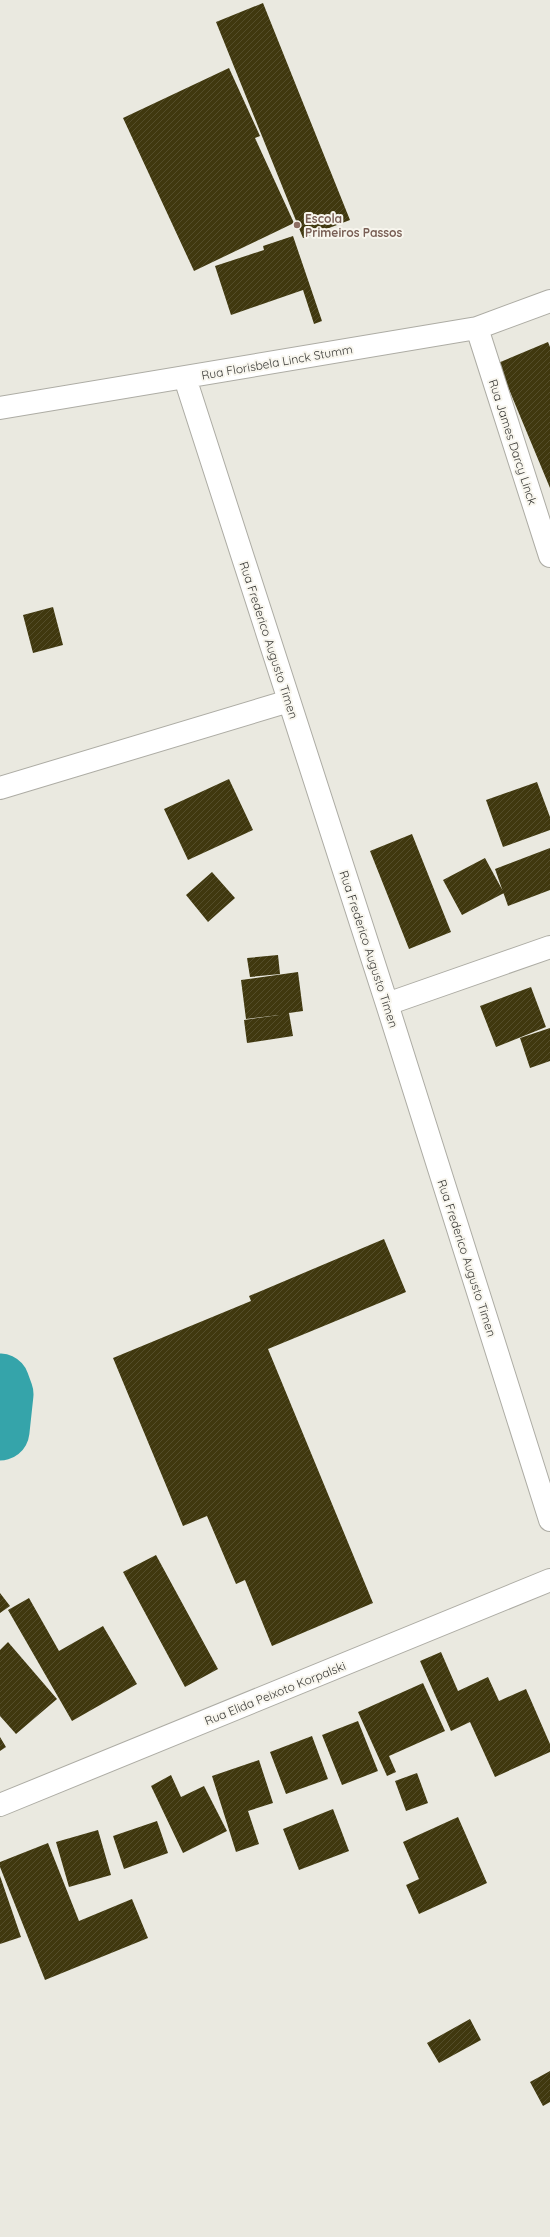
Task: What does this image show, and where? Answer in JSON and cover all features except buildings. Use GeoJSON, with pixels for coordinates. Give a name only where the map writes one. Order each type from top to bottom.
{"type":"FeatureCollection","features":[{"type":"Feature","properties":{"kind":"street","name":"Rua Florisbela Linck Stumm"},"geometry":{"type":"LineString","coordinates":[[0,408],[477,328],[550,301]]}},
{"type":"Feature","properties":{"kind":"street","name":"Rua James Darcy Linck"},"geometry":{"type":"LineString","coordinates":[[477,328],[550,556]]}},
{"type":"Feature","properties":{"kind":"street","name":"Rua Frederico Augusto Timen"},"geometry":{"type":"LineString","coordinates":[[185,378],[387,1004],[550,1520]]}},
{"type":"Feature","properties":{"kind":"street"},"geometry":{"type":"LineString","coordinates":[[0,788],[289,700]]}},
{"type":"Feature","properties":{"kind":"street"},"geometry":{"type":"LineString","coordinates":[[387,1004],[550,947]]}},
{"type":"Feature","properties":{"kind":"street","name":"Rua Elida Peixoto Korpalski"},"geometry":{"type":"LineString","coordinates":[[0,1805],[550,1580]]}},
{"type":"Feature","properties":{"kind":"waterway"},"geometry":{"type":"LineString","coordinates":[[0,1383],[4,1394],[0,1431]]}},
{"type":"Feature","properties":{"kind":"place","name":"Escola Primeiros Passos"},"geometry":{"type":"Point","coordinates":[297,225]}}]}
